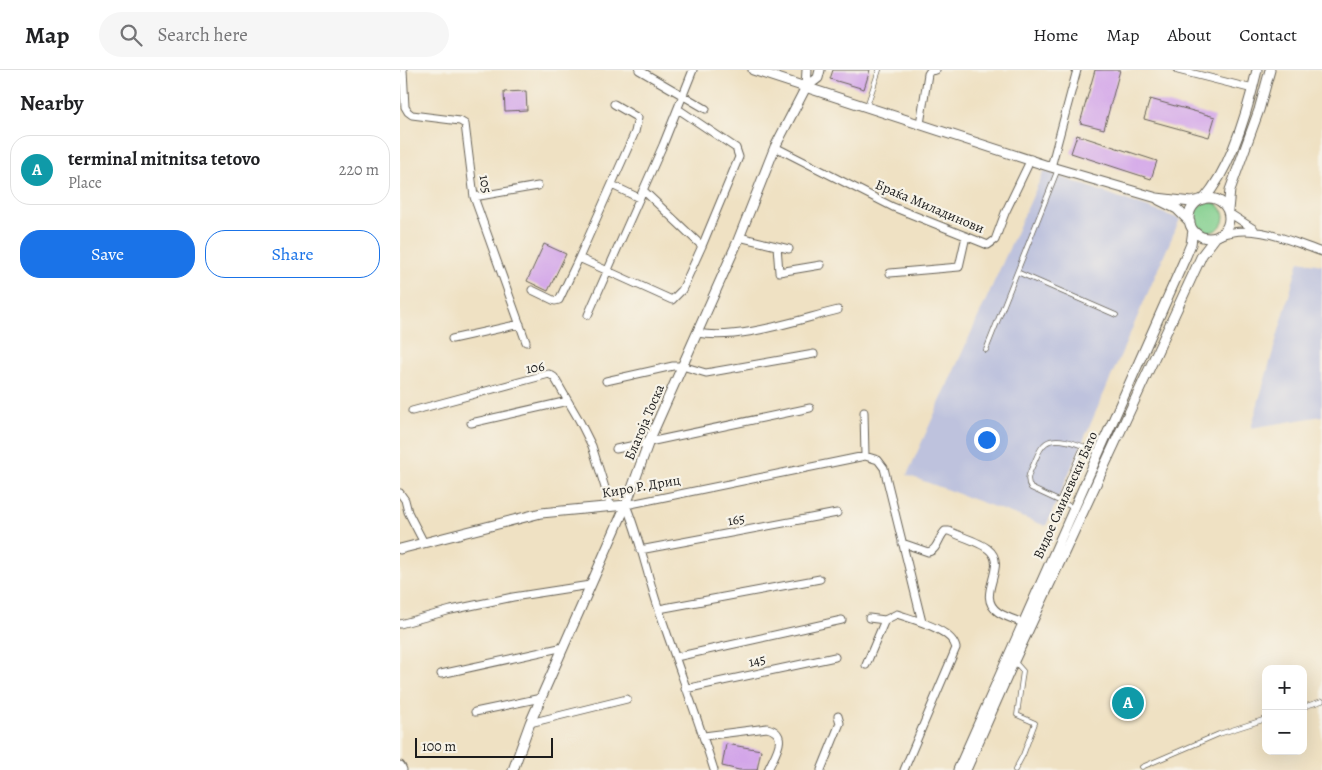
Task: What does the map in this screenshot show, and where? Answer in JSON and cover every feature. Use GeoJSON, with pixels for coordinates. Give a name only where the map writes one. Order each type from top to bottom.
{"type":"FeatureCollection","features":[{"type":"Feature","properties":{"kind":"street","name":"105"},"geometry":{"type":"LineString","coordinates":[[403,70],[402,95],[408,112],[412,115],[460,121],[465,124],[474,197],[526,342]]}},
{"type":"Feature","properties":{"kind":"street"},"geometry":{"type":"LineString","coordinates":[[639,70],[706,109]]}},
{"type":"Feature","properties":{"kind":"street"},"geometry":{"type":"LineString","coordinates":[[588,315],[693,70]]}},
{"type":"Feature","properties":{"kind":"street"},"geometry":{"type":"LineString","coordinates":[[753,70],[1055,168],[1157,198],[1190,202],[1210,198],[1220,202],[1228,212],[1258,232],[1322,252]]}},
{"type":"Feature","properties":{"kind":"street","name":"Благоја Тоска"},"geometry":{"type":"LineString","coordinates":[[513,770],[530,723],[626,504],[649,441],[739,238],[775,148],[806,87],[808,70]]}},
{"type":"Feature","properties":{"kind":"street","name":"Благоја Тоска"},"geometry":{"type":"LineString","coordinates":[[806,87],[818,78],[820,70]]}},
{"type":"Feature","properties":{"kind":"street"},"geometry":{"type":"LineString","coordinates":[[920,124],[928,74],[930,71],[936,70]]}},
{"type":"Feature","properties":{"kind":"street"},"geometry":{"type":"LineString","coordinates":[[1055,168],[1077,70]]}},
{"type":"Feature","properties":{"kind":"street"},"geometry":{"type":"LineString","coordinates":[[1178,70],[1253,89]]}},
{"type":"Feature","properties":{"kind":"street"},"geometry":{"type":"LineString","coordinates":[[1191,226],[1191,210],[1217,184],[1222,174],[1237,136],[1258,70]]}},
{"type":"Feature","properties":{"kind":"street"},"geometry":{"type":"LineString","coordinates":[[1217,237],[1228,226],[1230,190],[1259,110],[1270,70]]}},
{"type":"Feature","properties":{"kind":"street"},"geometry":{"type":"LineString","coordinates":[[532,290],[555,301],[559,300],[612,185],[635,132],[638,118],[614,104]]}},
{"type":"Feature","properties":{"kind":"street"},"geometry":{"type":"LineString","coordinates":[[579,258],[672,300],[682,290],[740,157],[736,148],[678,108]]}},
{"type":"Feature","properties":{"kind":"street","name":"Браќа Миладинови"},"geometry":{"type":"LineString","coordinates":[[775,148],[893,207],[988,245],[995,240],[1031,159]]}},
{"type":"Feature","properties":{"kind":"street"},"geometry":{"type":"LineString","coordinates":[[612,185],[639,198]]}},
{"type":"Feature","properties":{"kind":"street"},"geometry":{"type":"LineString","coordinates":[[474,197],[538,186]]}},
{"type":"Feature","properties":{"kind":"street"},"geometry":{"type":"LineString","coordinates":[[643,190],[702,246]]}},
{"type":"Feature","properties":{"kind":"street"},"geometry":{"type":"LineString","coordinates":[[1157,198],[1177,209],[1199,236],[1207,238],[1217,237],[1235,231],[1258,232]]}},
{"type":"Feature","properties":{"kind":"street","name":"Видое Смилевски Бато"},"geometry":{"type":"LineString","coordinates":[[958,770],[1186,256],[1191,244],[1191,226]]}},
{"type":"Feature","properties":{"kind":"street"},"geometry":{"type":"LineString","coordinates":[[890,273],[959,267],[966,236]]}},
{"type":"Feature","properties":{"kind":"street","name":"Видое Смилевски Бато"},"geometry":{"type":"LineString","coordinates":[[966,770],[1014,661],[1202,255],[1217,237]]}},
{"type":"Feature","properties":{"kind":"street"},"geometry":{"type":"LineString","coordinates":[[739,238],[789,249]]}},
{"type":"Feature","properties":{"kind":"street"},"geometry":{"type":"LineString","coordinates":[[777,246],[779,272],[821,264]]}},
{"type":"Feature","properties":{"kind":"street"},"geometry":{"type":"LineString","coordinates":[[697,333],[710,335],[758,330],[838,310]]}},
{"type":"Feature","properties":{"kind":"street"},"geometry":{"type":"LineString","coordinates":[[452,339],[520,324]]}},
{"type":"Feature","properties":{"kind":"street"},"geometry":{"type":"LineString","coordinates":[[606,381],[665,367],[682,366],[706,373],[814,354]]}},
{"type":"Feature","properties":{"kind":"street","name":"106"},"geometry":{"type":"LineString","coordinates":[[412,411],[550,374],[554,377],[580,420],[592,446],[611,507]]}},
{"type":"Feature","properties":{"kind":"street"},"geometry":{"type":"LineString","coordinates":[[471,423],[568,401]]}},
{"type":"Feature","properties":{"kind":"street"},"geometry":{"type":"LineString","coordinates":[[616,449],[810,408]]}},
{"type":"Feature","properties":{"kind":"street"},"geometry":{"type":"LineString","coordinates":[[864,412],[866,456],[878,460],[884,468],[922,622]]}},
{"type":"Feature","properties":{"kind":"street","name":"Киро Р. Дриц"},"geometry":{"type":"LineString","coordinates":[[400,549],[541,513],[611,507],[866,456]]}},
{"type":"Feature","properties":{"kind":"street"},"geometry":{"type":"LineString","coordinates":[[400,493],[424,543]]}},
{"type":"Feature","properties":{"kind":"street"},"geometry":{"type":"LineString","coordinates":[[626,504],[659,609],[704,736],[714,770]]}},
{"type":"Feature","properties":{"kind":"street","name":"165"},"geometry":{"type":"LineString","coordinates":[[640,550],[836,513]]}},
{"type":"Feature","properties":{"kind":"street"},"geometry":{"type":"LineString","coordinates":[[902,543],[932,552],[942,534],[945,531],[949,531],[988,549],[997,564],[989,593],[991,603],[998,612],[1023,623]]}},
{"type":"Feature","properties":{"kind":"street"},"geometry":{"type":"LineString","coordinates":[[659,609],[820,579]]}},
{"type":"Feature","properties":{"kind":"street"},"geometry":{"type":"LineString","coordinates":[[400,624],[451,610],[513,597],[590,585]]}},
{"type":"Feature","properties":{"kind":"street"},"geometry":{"type":"LineString","coordinates":[[869,618],[885,620],[897,614],[922,622],[947,634],[955,643],[956,648],[904,770]]}},
{"type":"Feature","properties":{"kind":"street"},"geometry":{"type":"LineString","coordinates":[[676,657],[842,620]]}},
{"type":"Feature","properties":{"kind":"street"},"geometry":{"type":"LineString","coordinates":[[866,665],[885,620]]}},
{"type":"Feature","properties":{"kind":"street"},"geometry":{"type":"LineString","coordinates":[[441,674],[564,647]]}},
{"type":"Feature","properties":{"kind":"street","name":"145"},"geometry":{"type":"LineString","coordinates":[[686,689],[835,656]]}},
{"type":"Feature","properties":{"kind":"street"},"geometry":{"type":"LineString","coordinates":[[475,712],[541,698]]}},
{"type":"Feature","properties":{"kind":"street"},"geometry":{"type":"LineString","coordinates":[[530,723],[626,699]]}},
{"type":"Feature","properties":{"kind":"street"},"geometry":{"type":"LineString","coordinates":[[821,770],[840,723],[838,716]]}},
{"type":"Feature","properties":{"kind":"street"},"geometry":{"type":"LineString","coordinates":[[704,736],[767,728],[776,731],[780,741],[768,770]]}},
{"type":"Feature","properties":{"kind":"street"},"geometry":{"type":"LineString","coordinates":[[400,766],[402,770]]}},
{"type":"Feature","properties":{"kind":"lane"},"geometry":{"type":"LineString","coordinates":[[867,107],[879,70]]}},
{"type":"Feature","properties":{"kind":"lane"},"geometry":{"type":"LineString","coordinates":[[986,350],[1055,168]]}},
{"type":"Feature","properties":{"kind":"lane"},"geometry":{"type":"LineString","coordinates":[[1017,272],[1116,315]]}},
{"type":"Feature","properties":{"kind":"lane"},"geometry":{"type":"LineString","coordinates":[[1074,508],[1031,488],[1028,483],[1028,475],[1040,450],[1051,440],[1061,440],[1099,452]]}},
{"type":"Feature","properties":{"kind":"lane"},"geometry":{"type":"LineString","coordinates":[[1059,501],[1083,447]]}},
{"type":"Feature","properties":{"kind":"lane"},"geometry":{"type":"LineString","coordinates":[[1014,661],[1024,671],[1017,715],[1034,723],[1023,755],[1015,770]]}},
{"type":"Feature","properties":{"kind":"lane"},"geometry":{"type":"LineString","coordinates":[[1307,706],[1322,701]]}},
{"type":"Feature","properties":{"kind":"lane"},"geometry":{"type":"LineString","coordinates":[[1142,767],[1219,734],[1262,720]]}},
{"type":"Feature","properties":{"kind":"shaded area"},"geometry":{"type":"Polygon","coordinates":[[[1044,171],[1180,219],[1046,526],[907,475],[1044,171]]]}},
{"type":"Feature","properties":{"kind":"shaded area"},"geometry":{"type":"Polygon","coordinates":[[[1299,261],[1322,265],[1322,416],[1251,428],[1299,261]]]}},
{"type":"Feature","properties":{"kind":"green space"},"geometry":{"type":"Polygon","coordinates":[[[1209,202],[1219,207],[1224,217],[1219,227],[1209,232],[1199,227],[1194,217],[1199,207],[1209,202]]]}},
{"type":"Feature","properties":{"kind":"building"},"geometry":{"type":"Polygon","coordinates":[[[833,70],[870,70],[864,89],[830,79],[833,70]]]}},
{"type":"Feature","properties":{"kind":"building"},"geometry":{"type":"Polygon","coordinates":[[[1095,70],[1120,70],[1104,129],[1080,123],[1095,70]]]}},
{"type":"Feature","properties":{"kind":"building"},"geometry":{"type":"Polygon","coordinates":[[[526,91],[527,110],[505,111],[504,92],[526,91]]]}},
{"type":"Feature","properties":{"kind":"building"},"geometry":{"type":"Polygon","coordinates":[[[1150,99],[1215,117],[1209,137],[1144,119],[1150,99]]]}},
{"type":"Feature","properties":{"kind":"building"},"geometry":{"type":"Polygon","coordinates":[[[1077,135],[1157,161],[1151,179],[1071,153],[1077,135]]]}},
{"type":"Feature","properties":{"kind":"building"},"geometry":{"type":"Polygon","coordinates":[[[544,244],[566,254],[548,291],[527,281],[544,244]]]}},
{"type":"Feature","properties":{"kind":"building"},"geometry":{"type":"Polygon","coordinates":[[[726,744],[761,750],[757,770],[739,770],[722,766],[726,744]]]}},
{"type":"Feature","properties":{"kind":"place","name":"terminal mitnitsa tetovo"},"geometry":{"type":"Point","coordinates":[1128,703]}}]}
